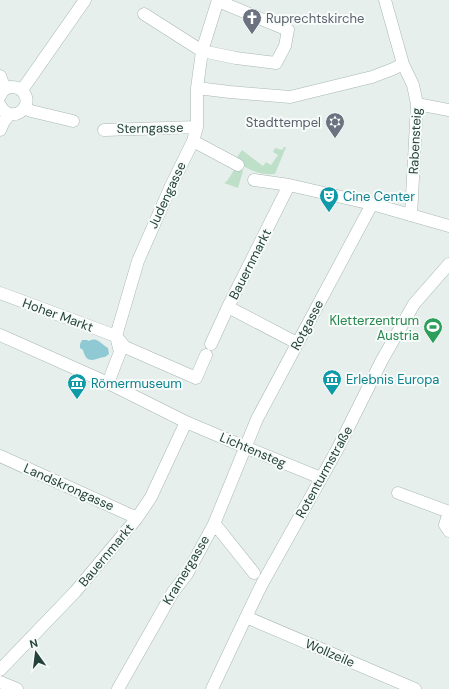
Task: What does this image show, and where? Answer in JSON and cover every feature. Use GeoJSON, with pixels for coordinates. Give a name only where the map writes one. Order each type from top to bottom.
{"type":"FeatureCollection","features":[{"type":"Feature","properties":{"kind":"street"},"geometry":{"type":"LineString","coordinates":[[22,90],[85,0]]}},
{"type":"Feature","properties":{"kind":"street","name":"Rabensteig"},"geometry":{"type":"LineString","coordinates":[[386,0],[403,64],[413,85],[417,104],[411,215]]}},
{"type":"Feature","properties":{"kind":"street"},"geometry":{"type":"LineString","coordinates":[[144,14],[202,51],[236,58],[276,63],[285,46],[288,30],[218,1]]}},
{"type":"Feature","properties":{"kind":"street","name":"Judengasse"},"geometry":{"type":"LineString","coordinates":[[116,336],[138,261],[171,186],[193,141],[197,127],[197,88],[202,51],[218,1]]}},
{"type":"Feature","properties":{"kind":"street"},"geometry":{"type":"LineString","coordinates":[[197,88],[290,97],[372,77],[403,64]]}},
{"type":"Feature","properties":{"kind":"street"},"geometry":{"type":"LineString","coordinates":[[0,76],[2,93]]}},
{"type":"Feature","properties":{"kind":"street"},"geometry":{"type":"LineString","coordinates":[[0,105],[3,110],[10,114],[15,114],[21,112],[27,99],[26,94],[18,88],[9,87],[2,93]]}},
{"type":"Feature","properties":{"kind":"street"},"geometry":{"type":"LineString","coordinates":[[417,104],[449,110]]}},
{"type":"Feature","properties":{"kind":"street"},"geometry":{"type":"LineString","coordinates":[[24,108],[73,121]]}},
{"type":"Feature","properties":{"kind":"street"},"geometry":{"type":"LineString","coordinates":[[0,130],[4,121],[10,114]]}},
{"type":"Feature","properties":{"kind":"street","name":"Sterngasse"},"geometry":{"type":"LineString","coordinates":[[104,130],[197,127]]}},
{"type":"Feature","properties":{"kind":"street"},"geometry":{"type":"LineString","coordinates":[[193,141],[238,165]]}},
{"type":"Feature","properties":{"kind":"street"},"geometry":{"type":"LineString","coordinates":[[254,180],[289,185],[372,204],[449,226]]}},
{"type":"Feature","properties":{"kind":"street","name":"Bauernmarkt"},"geometry":{"type":"LineString","coordinates":[[196,378],[228,307],[289,185]]}},
{"type":"Feature","properties":{"kind":"street","name":"Rotgasse"},"geometry":{"type":"LineString","coordinates":[[245,447],[257,419],[372,204]]}},
{"type":"Feature","properties":{"kind":"street","name":"Rotenturmstraße"},"geometry":{"type":"LineString","coordinates":[[212,689],[262,584],[337,450],[382,360],[414,304],[449,264]]}},
{"type":"Feature","properties":{"kind":"street","name":"Hoher Markt"},"geometry":{"type":"LineString","coordinates":[[0,294],[116,336],[125,347],[196,378]]}},
{"type":"Feature","properties":{"kind":"street"},"geometry":{"type":"LineString","coordinates":[[228,307],[297,344]]}},
{"type":"Feature","properties":{"kind":"street"},"geometry":{"type":"LineString","coordinates":[[0,335],[108,383],[186,422]]}},
{"type":"Feature","properties":{"kind":"street"},"geometry":{"type":"LineString","coordinates":[[108,383],[120,352],[116,336]]}},
{"type":"Feature","properties":{"kind":"street","name":"Bauernmarkt"},"geometry":{"type":"LineString","coordinates":[[0,670],[75,592],[137,518],[151,497],[186,422]]}},
{"type":"Feature","properties":{"kind":"street","name":"Lichtensteg"},"geometry":{"type":"LineString","coordinates":[[186,422],[321,478]]}},
{"type":"Feature","properties":{"kind":"street","name":"Kramergasse"},"geometry":{"type":"LineString","coordinates":[[118,689],[173,592],[187,574],[214,524],[245,447]]}},
{"type":"Feature","properties":{"kind":"street","name":"Landskrongasse"},"geometry":{"type":"LineString","coordinates":[[0,456],[137,518]]}},
{"type":"Feature","properties":{"kind":"street"},"geometry":{"type":"LineString","coordinates":[[398,493],[449,512],[445,525],[449,531]]}},
{"type":"Feature","properties":{"kind":"street"},"geometry":{"type":"LineString","coordinates":[[214,524],[254,573]]}},
{"type":"Feature","properties":{"kind":"street","name":"Wollzeile"},"geometry":{"type":"LineString","coordinates":[[246,617],[415,689]]}},
{"type":"Feature","properties":{"kind":"street"},"geometry":{"type":"LineString","coordinates":[[0,682],[17,689]]}},
{"type":"Feature","properties":{"kind":"green space"},"geometry":{"type":"Polygon","coordinates":[[[286,147],[275,174],[260,173],[247,168],[239,163],[240,160],[237,157],[242,150],[263,166],[266,162],[271,165],[278,155],[273,152],[275,148],[282,150],[286,147]]]}},
{"type":"Feature","properties":{"kind":"green space"},"geometry":{"type":"Polygon","coordinates":[[[236,167],[243,171],[238,188],[224,183],[236,167]]]}},
{"type":"Feature","properties":{"kind":"water"},"geometry":{"type":"Polygon","coordinates":[[[94,339],[99,341],[108,348],[109,354],[105,357],[90,360],[80,348],[82,340],[89,341],[94,339]]]}},
{"type":"Feature","properties":{"kind":"place","name":"Ruprechtskirche"},"geometry":{"type":"Point","coordinates":[252,35]}},
{"type":"Feature","properties":{"kind":"place","name":"Stadttempel"},"geometry":{"type":"Point","coordinates":[335,139]}},
{"type":"Feature","properties":{"kind":"place","name":"Cine Center"},"geometry":{"type":"Point","coordinates":[329,213]}},
{"type":"Feature","properties":{"kind":"place","name":"Kletterzentrum Austria"},"geometry":{"type":"Point","coordinates":[433,344]}},
{"type":"Feature","properties":{"kind":"place","name":"Erlebnis Europa"},"geometry":{"type":"Point","coordinates":[332,396]}},
{"type":"Feature","properties":{"kind":"place","name":"Römermuseum"},"geometry":{"type":"Point","coordinates":[77,400]}}]}
